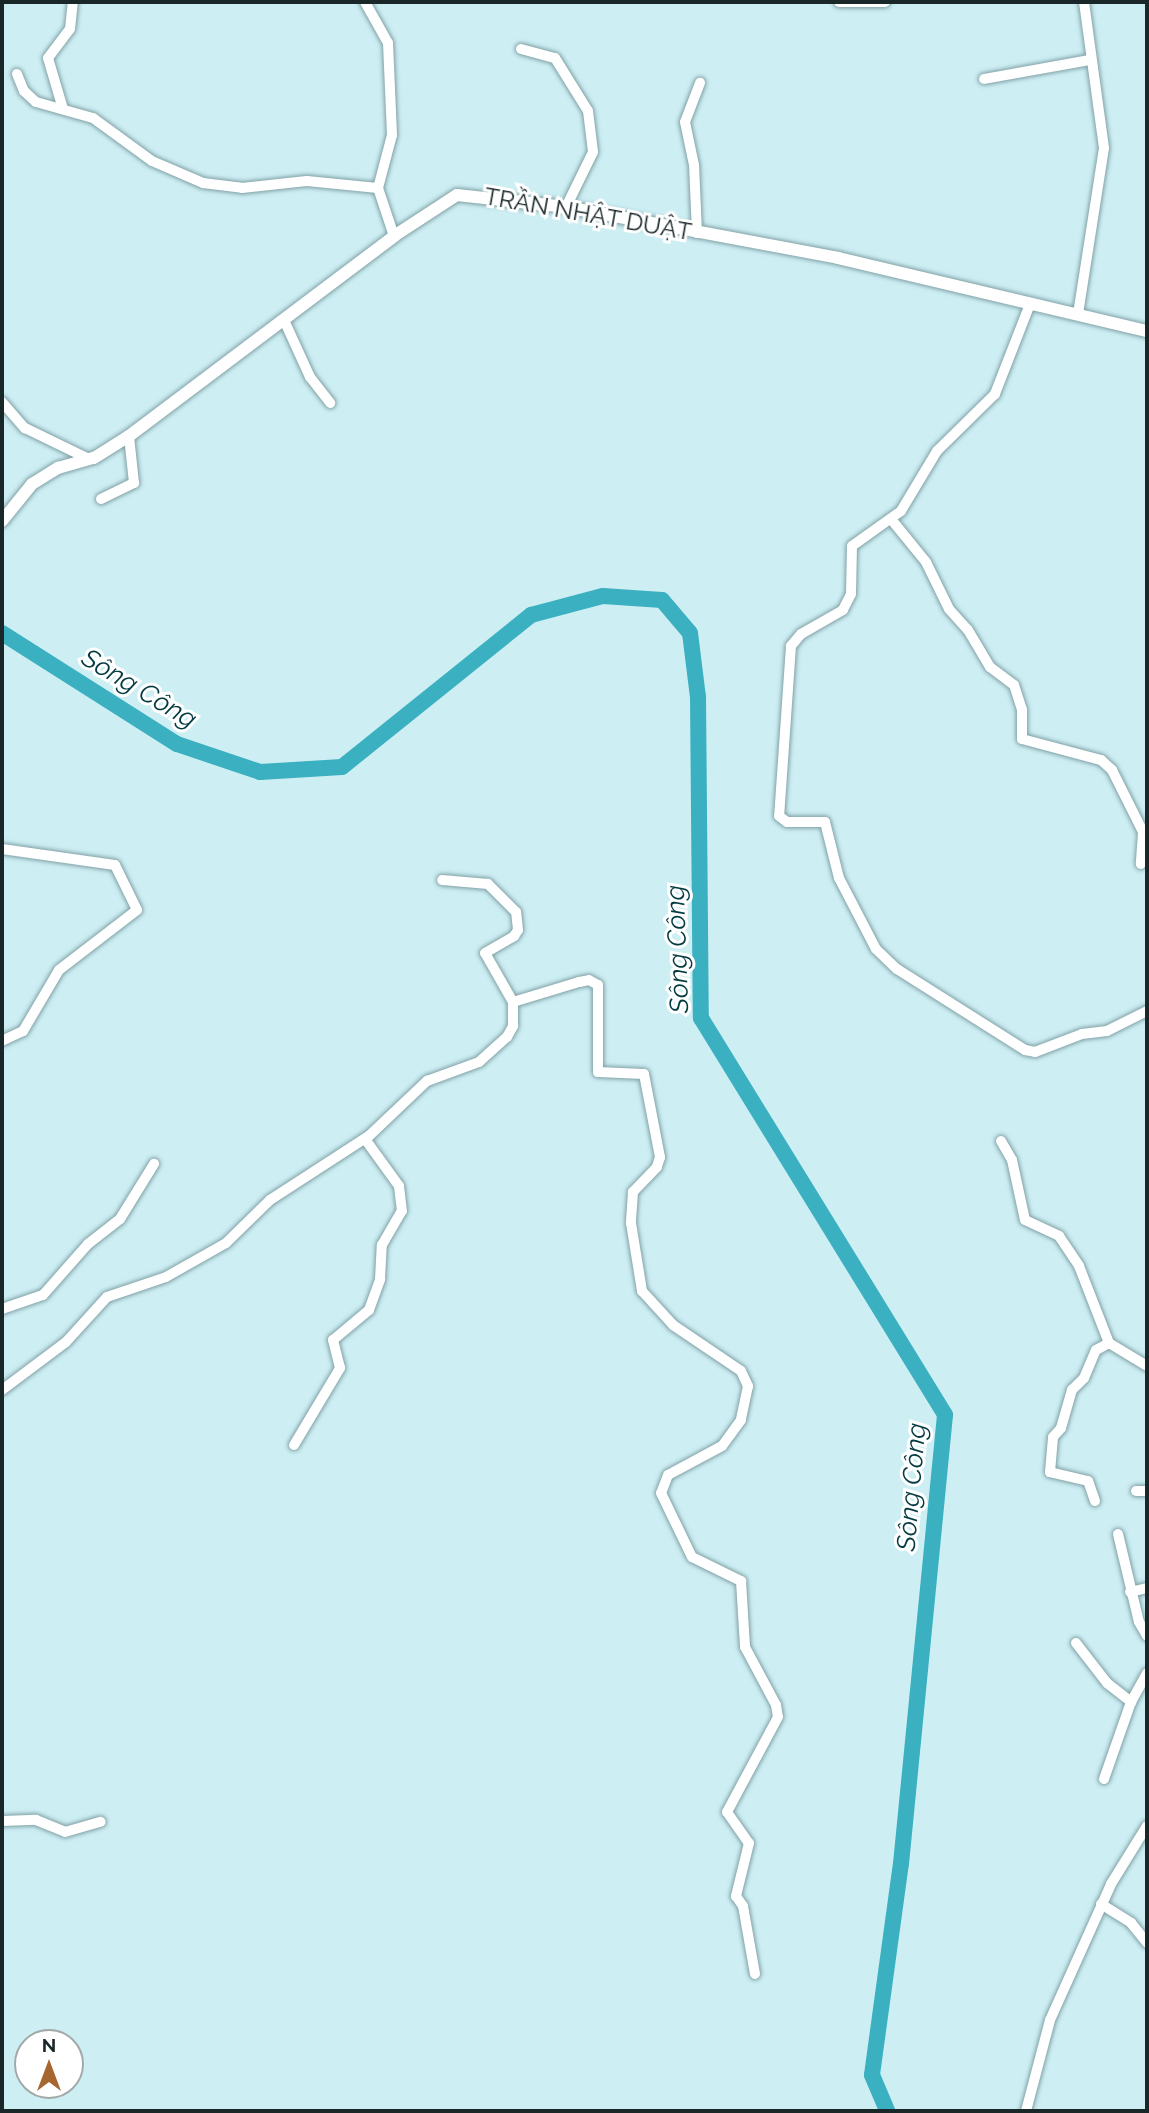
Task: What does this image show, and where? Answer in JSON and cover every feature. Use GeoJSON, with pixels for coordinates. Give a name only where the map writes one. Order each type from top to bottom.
{"type":"FeatureCollection","features":[{"type":"Feature","properties":{"kind":"main road","name":"TRẦN NHẬT DUẬT"},"geometry":{"type":"LineString","coordinates":[[2,521],[32,484],[58,468],[89,460],[129,436],[394,236],[457,195],[566,207],[838,258],[1147,331]]}},
{"type":"Feature","properties":{"kind":"street"},"geometry":{"type":"LineString","coordinates":[[62,109],[48,58],[71,29],[73,2]]}},
{"type":"Feature","properties":{"kind":"street"},"geometry":{"type":"LineString","coordinates":[[365,2],[389,53],[392,135],[378,188],[394,236]]}},
{"type":"Feature","properties":{"kind":"street"},"geometry":{"type":"LineString","coordinates":[[839,2],[885,2]]}},
{"type":"Feature","properties":{"kind":"street"},"geometry":{"type":"LineString","coordinates":[[1078,314],[1104,148],[1084,2]]}},
{"type":"Feature","properties":{"kind":"street"},"geometry":{"type":"LineString","coordinates":[[522,49],[555,58],[588,111],[593,152],[566,207]]}},
{"type":"Feature","properties":{"kind":"street"},"geometry":{"type":"LineString","coordinates":[[984,79],[1090,60]]}},
{"type":"Feature","properties":{"kind":"street"},"geometry":{"type":"LineString","coordinates":[[17,74],[30,97],[93,118],[152,161],[202,183],[242,188],[307,181],[378,188]]}},
{"type":"Feature","properties":{"kind":"street"},"geometry":{"type":"LineString","coordinates":[[697,233],[694,165],[685,122],[700,83]]}},
{"type":"Feature","properties":{"kind":"street"},"geometry":{"type":"LineString","coordinates":[[1030,304],[995,394],[937,451],[909,501],[891,519],[852,547],[851,594],[843,610],[801,634],[791,646],[779,816],[788,822],[825,822],[839,878],[876,948],[890,962],[1025,1050],[1035,1052],[1082,1034],[1107,1031],[1147,1011]]}},
{"type":"Feature","properties":{"kind":"street"},"geometry":{"type":"LineString","coordinates":[[284,320],[310,377],[330,403]]}},
{"type":"Feature","properties":{"kind":"street"},"geometry":{"type":"LineString","coordinates":[[2,402],[25,429],[89,460]]}},
{"type":"Feature","properties":{"kind":"street"},"geometry":{"type":"LineString","coordinates":[[102,499],[134,483],[129,436]]}},
{"type":"Feature","properties":{"kind":"street"},"geometry":{"type":"LineString","coordinates":[[891,519],[926,562],[949,609],[968,630],[990,667],[1014,684],[1022,710],[1022,739],[1101,760],[1112,770],[1143,832],[1140,864]]}},
{"type":"Feature","properties":{"kind":"street"},"geometry":{"type":"LineString","coordinates":[[2,849],[115,865],[137,909],[59,971],[23,1031],[2,1041]]}},
{"type":"Feature","properties":{"kind":"street"},"geometry":{"type":"LineString","coordinates":[[2,1390],[65,1342],[107,1297],[166,1277],[226,1243],[270,1200],[336,1153],[365,1139],[428,1081],[486,1057],[511,1032],[513,1002],[485,953],[514,936],[518,930],[516,912],[488,884],[442,880]]}},
{"type":"Feature","properties":{"kind":"street"},"geometry":{"type":"LineString","coordinates":[[513,1002],[579,982],[589,980],[598,985],[598,1072],[644,1074],[660,1157],[657,1167],[633,1192],[631,1223],[642,1291],[673,1325],[741,1371],[748,1386],[741,1420],[722,1446],[668,1475],[662,1493],[692,1557],[741,1581],[745,1647],[776,1705],[778,1717],[727,1812],[748,1843],[736,1896],[743,1906],[755,1974]]}},
{"type":"Feature","properties":{"kind":"street"},"geometry":{"type":"LineString","coordinates":[[294,1445],[340,1368],[333,1340],[369,1310],[380,1279],[382,1245],[402,1211],[399,1186],[365,1139]]}},
{"type":"Feature","properties":{"kind":"street"},"geometry":{"type":"LineString","coordinates":[[1001,1141],[1012,1160],[1025,1220],[1054,1232],[1075,1258],[1109,1343],[1147,1366]]}},
{"type":"Feature","properties":{"kind":"street"},"geometry":{"type":"LineString","coordinates":[[2,1309],[43,1295],[88,1244],[120,1219],[154,1164]]}},
{"type":"Feature","properties":{"kind":"street"},"geometry":{"type":"LineString","coordinates":[[1095,1502],[1088,1481],[1050,1472],[1054,1437],[1061,1428],[1072,1390],[1084,1378],[1096,1350],[1109,1343]]}},
{"type":"Feature","properties":{"kind":"street"},"geometry":{"type":"LineString","coordinates":[[1118,1534],[1130,1592],[1147,1636]]}},
{"type":"Feature","properties":{"kind":"street"},"geometry":{"type":"LineString","coordinates":[[1130,1592],[1147,1588]]}},
{"type":"Feature","properties":{"kind":"street"},"geometry":{"type":"LineString","coordinates":[[1076,1643],[1107,1683],[1131,1702]]}},
{"type":"Feature","properties":{"kind":"street"},"geometry":{"type":"LineString","coordinates":[[1104,1779],[1131,1702],[1147,1673]]}},
{"type":"Feature","properties":{"kind":"street"},"geometry":{"type":"LineString","coordinates":[[2,1821],[36,1820],[65,1832],[101,1822]]}},
{"type":"Feature","properties":{"kind":"street"},"geometry":{"type":"LineString","coordinates":[[1026,2111],[1050,2020],[1101,1904],[1147,1826]]}},
{"type":"Feature","properties":{"kind":"street"},"geometry":{"type":"LineString","coordinates":[[1101,1904],[1131,1923],[1147,1943]]}},
{"type":"Feature","properties":{"kind":"waterway","name":"Sông Công"},"geometry":{"type":"LineString","coordinates":[[2,633],[177,744],[260,772],[342,767],[531,615],[603,596],[662,600],[690,633],[698,697],[701,1018],[945,1415],[901,1863],[872,2075],[887,2111]]}}]}
